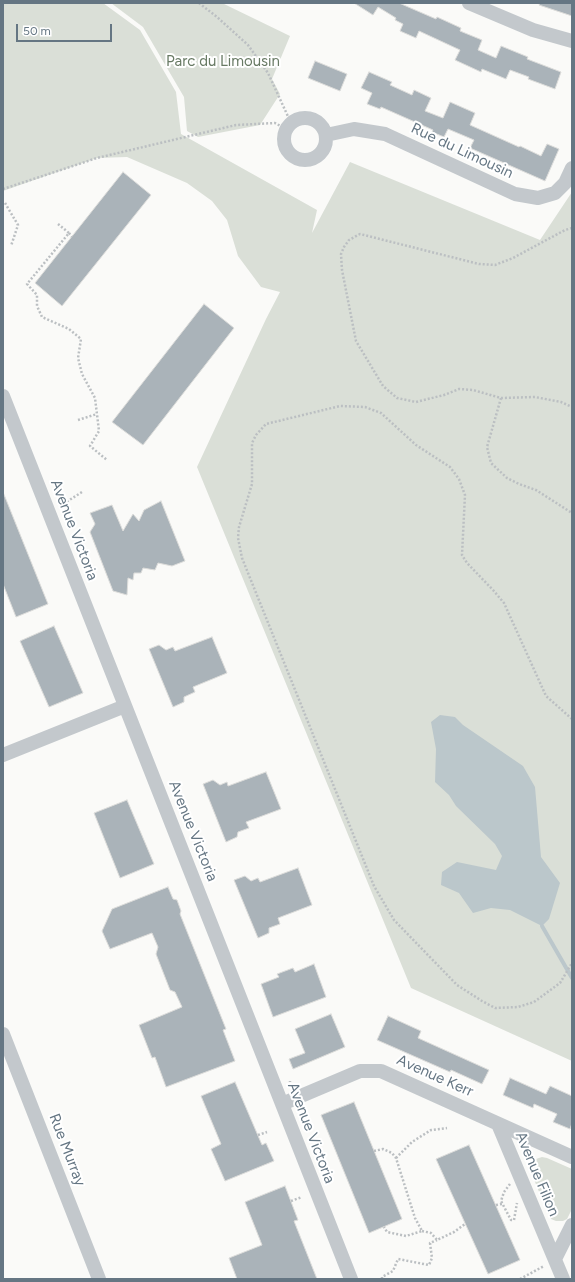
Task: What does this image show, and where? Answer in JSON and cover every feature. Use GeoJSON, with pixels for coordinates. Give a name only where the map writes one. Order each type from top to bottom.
{"type":"FeatureCollection","features":[{"type":"Feature","properties":{"kind":"street"},"geometry":{"type":"LineString","coordinates":[[469,3],[534,30],[572,41]]}},
{"type":"Feature","properties":{"kind":"street"},"geometry":{"type":"LineString","coordinates":[[304,118],[312,119],[318,122],[326,135],[326,142],[320,154],[309,160],[302,160],[290,155],[284,143],[284,136],[289,126],[297,119],[304,118]]}},
{"type":"Feature","properties":{"kind":"street","name":"Rue du Limousin"},"geometry":{"type":"LineString","coordinates":[[326,135],[354,129],[385,134],[515,194],[538,198],[555,193],[565,182],[572,168]]}},
{"type":"Feature","properties":{"kind":"street","name":"Avenue Victoria"},"geometry":{"type":"LineString","coordinates":[[3,396],[351,1279]]}},
{"type":"Feature","properties":{"kind":"street"},"geometry":{"type":"LineString","coordinates":[[3,755],[125,706]]}},
{"type":"Feature","properties":{"kind":"street","name":"Rue Murray"},"geometry":{"type":"LineString","coordinates":[[3,1034],[99,1279]]}},
{"type":"Feature","properties":{"kind":"street","name":"Avenue Kerr"},"geometry":{"type":"LineString","coordinates":[[282,1104],[360,1071],[381,1071],[572,1157]]}},
{"type":"Feature","properties":{"kind":"street","name":"Avenue Filion"},"geometry":{"type":"LineString","coordinates":[[498,1124],[550,1262],[563,1279]]}},
{"type":"Feature","properties":{"kind":"street","name":"Avenue Filion"},"geometry":{"type":"LineString","coordinates":[[550,1262],[572,1225]]}},
{"type":"Feature","properties":{"kind":"path"},"geometry":{"type":"LineString","coordinates":[[199,3],[248,45],[268,73],[289,126]]}},
{"type":"Feature","properties":{"kind":"path"},"geometry":{"type":"LineString","coordinates":[[3,189],[97,158],[236,125],[275,123],[289,126]]}},
{"type":"Feature","properties":{"kind":"path"},"geometry":{"type":"LineString","coordinates":[[5,203],[18,225],[11,246]]}},
{"type":"Feature","properties":{"kind":"path"},"geometry":{"type":"LineString","coordinates":[[58,224],[72,236]]}},
{"type":"Feature","properties":{"kind":"path"},"geometry":{"type":"LineString","coordinates":[[572,228],[565,230],[513,258],[495,264],[479,264],[360,234],[349,240],[341,254],[342,270],[356,341],[384,386],[397,398],[416,402],[444,395],[459,389],[472,390],[500,398],[535,397],[561,402],[572,406]]}},
{"type":"Feature","properties":{"kind":"path"},"geometry":{"type":"LineString","coordinates":[[69,233],[27,284],[37,295],[37,306],[42,317],[69,329],[81,339],[78,358],[82,374],[95,398],[99,431],[90,446],[107,460]]}},
{"type":"Feature","properties":{"kind":"path"},"geometry":{"type":"LineString","coordinates":[[500,398],[486,447],[492,463],[507,478],[536,490],[572,513]]}},
{"type":"Feature","properties":{"kind":"path"},"geometry":{"type":"LineString","coordinates":[[572,719],[546,696],[504,603],[467,563],[462,555],[465,495],[459,479],[450,467],[416,445],[381,413],[365,407],[340,406],[266,424],[256,434],[252,443],[252,484],[239,527],[238,538],[242,558],[371,879],[382,900],[394,920],[457,985],[495,1008],[518,1007],[534,1002],[560,983],[572,963]]}},
{"type":"Feature","properties":{"kind":"path"},"geometry":{"type":"LineString","coordinates":[[78,420],[97,414]]}},
{"type":"Feature","properties":{"kind":"path"},"geometry":{"type":"LineString","coordinates":[[49,513],[82,492]]}},
{"type":"Feature","properties":{"kind":"path"},"geometry":{"type":"LineString","coordinates":[[396,1158],[412,1142],[431,1130],[447,1128]]}},
{"type":"Feature","properties":{"kind":"path"},"geometry":{"type":"LineString","coordinates":[[258,1135],[267,1132]]}},
{"type":"Feature","properties":{"kind":"path"},"geometry":{"type":"LineString","coordinates":[[374,1151],[383,1149],[392,1153],[396,1158],[415,1218],[422,1231]]}},
{"type":"Feature","properties":{"kind":"path"},"geometry":{"type":"LineString","coordinates":[[512,1182],[504,1192],[500,1201],[511,1220],[514,1220],[518,1199]]}},
{"type":"Feature","properties":{"kind":"path"},"geometry":{"type":"LineString","coordinates":[[291,1201],[302,1197]]}},
{"type":"Feature","properties":{"kind":"path"},"geometry":{"type":"LineString","coordinates":[[496,1205],[502,1204]]}},
{"type":"Feature","properties":{"kind":"path"},"geometry":{"type":"LineString","coordinates":[[382,1279],[382,1277],[393,1271],[398,1259],[429,1265],[432,1258],[430,1243],[454,1232],[465,1224]]}},
{"type":"Feature","properties":{"kind":"path"},"geometry":{"type":"LineString","coordinates":[[384,1227],[387,1232],[406,1236],[422,1231],[431,1233],[437,1240]]}},
{"type":"Feature","properties":{"kind":"path"},"geometry":{"type":"LineString","coordinates":[[520,1279],[550,1262]]}},
{"type":"Feature","properties":{"kind":"green space"},"geometry":{"type":"Polygon","coordinates":[[[3,3],[103,3],[140,30],[176,92],[181,134],[317,210],[312,233],[350,162],[540,240],[572,192],[572,1061],[411,988],[197,467],[280,292],[261,287],[238,256],[227,220],[212,201],[187,183],[127,157],[97,158],[3,191],[3,3]]]}},
{"type":"Feature","properties":{"kind":"green space","name":"Parc du Limousin"},"geometry":{"type":"Polygon","coordinates":[[[111,3],[222,3],[290,36],[272,79],[280,94],[260,125],[198,137],[187,131],[184,97],[143,27],[111,3]]]}},
{"type":"Feature","properties":{"kind":"green space"},"geometry":{"type":"Polygon","coordinates":[[[542,1157],[572,1169],[572,1209],[567,1219],[563,1221],[551,1219],[531,1172],[532,1163],[536,1159],[542,1157]]]}},
{"type":"Feature","properties":{"kind":"shaded area"},"geometry":{"type":"Polygon","coordinates":[[[440,715],[455,717],[463,725],[523,766],[535,787],[541,857],[560,883],[549,919],[542,926],[510,910],[491,908],[473,913],[459,893],[441,885],[442,872],[457,862],[496,870],[502,856],[495,844],[456,806],[449,795],[435,782],[436,749],[431,722],[440,715]]]}},
{"type":"Feature","properties":{"kind":"building"},"geometry":{"type":"Polygon","coordinates":[[[354,3],[399,3],[436,19],[437,17],[461,28],[460,31],[482,40],[478,50],[496,58],[501,46],[528,57],[527,59],[561,72],[555,89],[528,79],[529,77],[510,70],[506,79],[482,69],[481,72],[455,60],[460,50],[419,31],[416,38],[400,31],[403,24],[378,7],[373,15],[354,3]]]}},
{"type":"Feature","properties":{"kind":"building"},"geometry":{"type":"Polygon","coordinates":[[[540,3],[572,3],[572,16],[539,5],[540,3]]]}},
{"type":"Feature","properties":{"kind":"building"},"geometry":{"type":"Polygon","coordinates":[[[315,61],[347,74],[340,91],[308,78],[315,61]]]}},
{"type":"Feature","properties":{"kind":"building"},"geometry":{"type":"Polygon","coordinates":[[[369,72],[392,82],[390,85],[412,95],[414,90],[431,98],[425,111],[443,118],[450,102],[475,113],[470,125],[519,147],[520,146],[541,156],[547,144],[559,149],[545,181],[470,148],[474,140],[448,129],[444,137],[432,132],[433,130],[381,107],[380,109],[367,104],[372,93],[361,88],[369,72]]]}},
{"type":"Feature","properties":{"kind":"building"},"geometry":{"type":"Polygon","coordinates":[[[123,172],[151,195],[62,306],[35,283],[123,172]]]}},
{"type":"Feature","properties":{"kind":"building"},"geometry":{"type":"Polygon","coordinates":[[[204,304],[234,328],[143,445],[112,422],[204,304]]]}},
{"type":"Feature","properties":{"kind":"building"},"geometry":{"type":"Polygon","coordinates":[[[3,492],[48,604],[16,617],[3,584],[3,492]]]}},
{"type":"Feature","properties":{"kind":"building"},"geometry":{"type":"Polygon","coordinates":[[[161,501],[185,561],[172,566],[158,563],[155,570],[143,568],[141,573],[134,573],[133,580],[128,578],[127,595],[113,591],[90,532],[95,524],[90,513],[112,505],[123,531],[133,514],[139,521],[144,510],[161,501]]]}},
{"type":"Feature","properties":{"kind":"building"},"geometry":{"type":"Polygon","coordinates":[[[54,626],[83,693],[49,707],[20,641],[54,626]]]}},
{"type":"Feature","properties":{"kind":"building"},"geometry":{"type":"Polygon","coordinates":[[[212,637],[227,673],[193,687],[195,692],[184,697],[184,702],[173,707],[149,649],[159,645],[166,650],[173,647],[175,651],[212,637]]]}},
{"type":"Feature","properties":{"kind":"building"},"geometry":{"type":"Polygon","coordinates":[[[266,772],[281,809],[246,822],[249,828],[238,832],[237,837],[226,842],[203,784],[213,780],[220,785],[227,782],[228,786],[266,772]]]}},
{"type":"Feature","properties":{"kind":"building"},"geometry":{"type":"Polygon","coordinates":[[[127,800],[154,864],[120,878],[94,813],[127,800]]]}},
{"type":"Feature","properties":{"kind":"building"},"geometry":{"type":"Polygon","coordinates":[[[298,868],[312,905],[278,918],[280,924],[269,928],[269,933],[258,938],[234,880],[245,876],[251,881],[258,878],[260,882],[298,868]]]}},
{"type":"Feature","properties":{"kind":"building"},"geometry":{"type":"Polygon","coordinates":[[[168,887],[173,899],[177,900],[181,911],[180,914],[226,1029],[223,1030],[235,1061],[166,1087],[155,1057],[152,1058],[139,1025],[182,1007],[175,992],[170,990],[156,954],[158,947],[152,933],[110,949],[102,931],[112,909],[168,887]]]}},
{"type":"Feature","properties":{"kind":"building"},"geometry":{"type":"Polygon","coordinates":[[[314,964],[326,997],[273,1017],[261,984],[279,977],[277,974],[293,968],[295,972],[314,964]]]}},
{"type":"Feature","properties":{"kind":"building"},"geometry":{"type":"Polygon","coordinates":[[[331,1014],[345,1047],[293,1069],[289,1059],[305,1053],[295,1029],[331,1014]]]}},
{"type":"Feature","properties":{"kind":"building"},"geometry":{"type":"Polygon","coordinates":[[[388,1016],[421,1031],[418,1038],[489,1070],[482,1084],[451,1070],[450,1072],[377,1040],[388,1016]]]}},
{"type":"Feature","properties":{"kind":"building"},"geometry":{"type":"Polygon","coordinates":[[[510,1078],[546,1094],[550,1086],[572,1096],[572,1123],[570,1129],[553,1122],[557,1114],[534,1104],[533,1108],[503,1095],[510,1078]]]}},
{"type":"Feature","properties":{"kind":"building"},"geometry":{"type":"Polygon","coordinates":[[[235,1082],[262,1145],[266,1143],[274,1161],[225,1181],[211,1149],[221,1144],[201,1096],[235,1082]]]}},
{"type":"Feature","properties":{"kind":"building"},"geometry":{"type":"Polygon","coordinates":[[[354,1102],[402,1219],[369,1233],[321,1115],[354,1102]]]}},
{"type":"Feature","properties":{"kind":"building"},"geometry":{"type":"Polygon","coordinates":[[[469,1145],[520,1260],[488,1274],[436,1159],[469,1145]]]}},
{"type":"Feature","properties":{"kind":"building"},"geometry":{"type":"Polygon","coordinates":[[[285,1186],[298,1220],[294,1221],[317,1279],[237,1279],[229,1258],[262,1245],[245,1202],[285,1186]]]}},
{"type":"Feature","properties":{"kind":"waterway"},"geometry":{"type":"LineString","coordinates":[[542,926],[572,978]]}}]}
